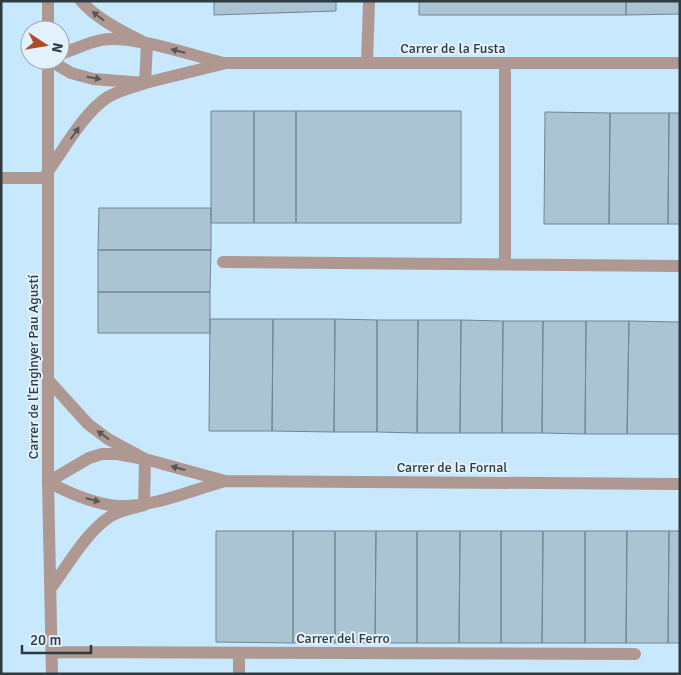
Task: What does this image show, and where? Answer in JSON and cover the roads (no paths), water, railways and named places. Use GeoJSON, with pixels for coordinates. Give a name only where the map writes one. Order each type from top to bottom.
{"type":"FeatureCollection","features":[{"type":"Feature","properties":{"kind":"street"},"geometry":{"type":"LineString","coordinates":[[48,1],[48,20]]}},
{"type":"Feature","properties":{"kind":"street","name":"Carrer de la Fusta"},"geometry":{"type":"LineString","coordinates":[[81,1],[107,23],[147,44]]}},
{"type":"Feature","properties":{"kind":"street"},"geometry":{"type":"LineString","coordinates":[[367,63],[369,1]]}},
{"type":"Feature","properties":{"kind":"street","name":"Carrer de la Fusta"},"geometry":{"type":"LineString","coordinates":[[70,51],[102,40],[116,39],[147,44],[226,63],[680,63]]}},
{"type":"Feature","properties":{"kind":"street"},"geometry":{"type":"LineString","coordinates":[[146,83],[147,44]]}},
{"type":"Feature","properties":{"kind":"street","name":"Carrer de la Fusta"},"geometry":{"type":"LineString","coordinates":[[47,176],[88,115],[110,96],[146,83],[226,63]]}},
{"type":"Feature","properties":{"kind":"street"},"geometry":{"type":"LineString","coordinates":[[505,264],[506,63]]}},
{"type":"Feature","properties":{"kind":"street","name":"Carrer de l'Enginyer Pau Agustí"},"geometry":{"type":"LineString","coordinates":[[49,70],[47,176],[48,482],[52,674]]}},
{"type":"Feature","properties":{"kind":"street","name":"Carrer de la Fusta"},"geometry":{"type":"LineString","coordinates":[[65,70],[93,79],[146,83]]}},
{"type":"Feature","properties":{"kind":"street"},"geometry":{"type":"LineString","coordinates":[[1,178],[47,176]]}},
{"type":"Feature","properties":{"kind":"street"},"geometry":{"type":"LineString","coordinates":[[223,262],[680,266]]}},
{"type":"Feature","properties":{"kind":"street","name":"Carrer de la Fornal"},"geometry":{"type":"LineString","coordinates":[[49,381],[88,424],[108,439],[145,459]]}},
{"type":"Feature","properties":{"kind":"street","name":"Carrer de la Fornal"},"geometry":{"type":"LineString","coordinates":[[48,482],[89,458],[102,454],[128,455],[225,481],[680,484]]}},
{"type":"Feature","properties":{"kind":"street"},"geometry":{"type":"LineString","coordinates":[[144,505],[145,459]]}},
{"type":"Feature","properties":{"kind":"street","name":"Carrer de la Fornal"},"geometry":{"type":"LineString","coordinates":[[51,588],[91,534],[112,515],[225,481]]}},
{"type":"Feature","properties":{"kind":"street","name":"Carrer de la Fornal"},"geometry":{"type":"LineString","coordinates":[[48,482],[74,495],[96,501],[119,506],[144,505]]}},
{"type":"Feature","properties":{"kind":"street","name":"Carrer del Ferro"},"geometry":{"type":"LineString","coordinates":[[52,652],[635,654]]}},
{"type":"Feature","properties":{"kind":"street"},"geometry":{"type":"LineString","coordinates":[[239,653],[239,674]]}}]}
